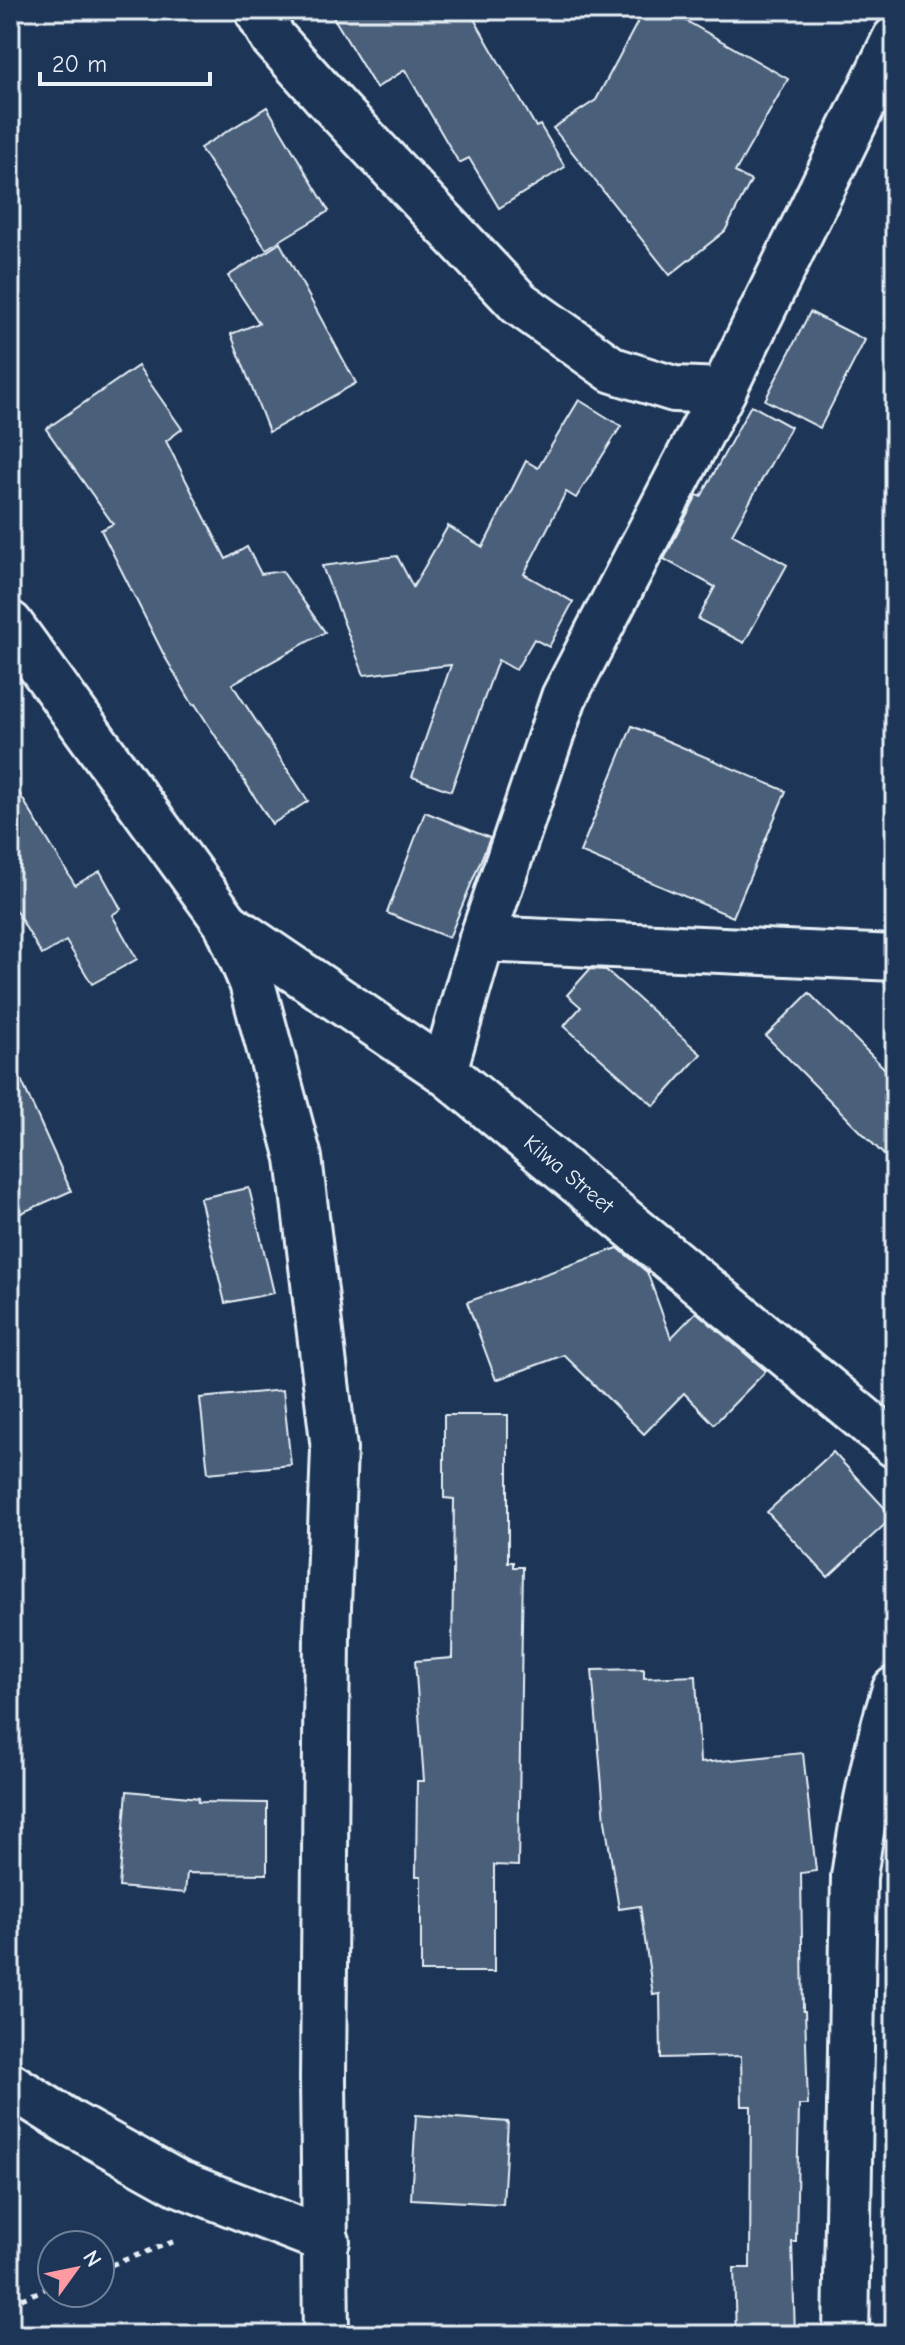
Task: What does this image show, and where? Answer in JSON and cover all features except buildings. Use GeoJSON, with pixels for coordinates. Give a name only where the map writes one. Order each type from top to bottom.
{"type":"FeatureCollection","features":[{"type":"Feature","properties":{"kind":"street"},"geometry":{"type":"LineString","coordinates":[[257,10],[273,38],[303,72],[519,303],[613,370],[674,389],[723,391]]}},
{"type":"Feature","properties":{"kind":"street"},"geometry":{"type":"LineString","coordinates":[[444,1071],[482,939],[564,697],[723,391],[895,39]]}},
{"type":"Feature","properties":{"kind":"street"},"geometry":{"type":"LineString","coordinates":[[10,624],[227,924],[252,983],[299,1158],[334,1449],[327,1634],[323,2079],[326,2335]]}},
{"type":"Feature","properties":{"kind":"street","name":"Kilwa Street"},"geometry":{"type":"LineString","coordinates":[[227,924],[444,1071],[895,1445]]}},
{"type":"Feature","properties":{"kind":"street"},"geometry":{"type":"LineString","coordinates":[[482,939],[895,958]]}},
{"type":"Feature","properties":{"kind":"street"},"geometry":{"type":"LineString","coordinates":[[846,2335],[854,1877],[865,1806],[895,1689]]}},
{"type":"Feature","properties":{"kind":"street"},"geometry":{"type":"LineString","coordinates":[[10,2085],[72,2124],[178,2183],[327,2241]]}},
{"type":"Feature","properties":{"kind":"path"},"geometry":{"type":"LineString","coordinates":[[10,2304],[36,2293]]}}]}
